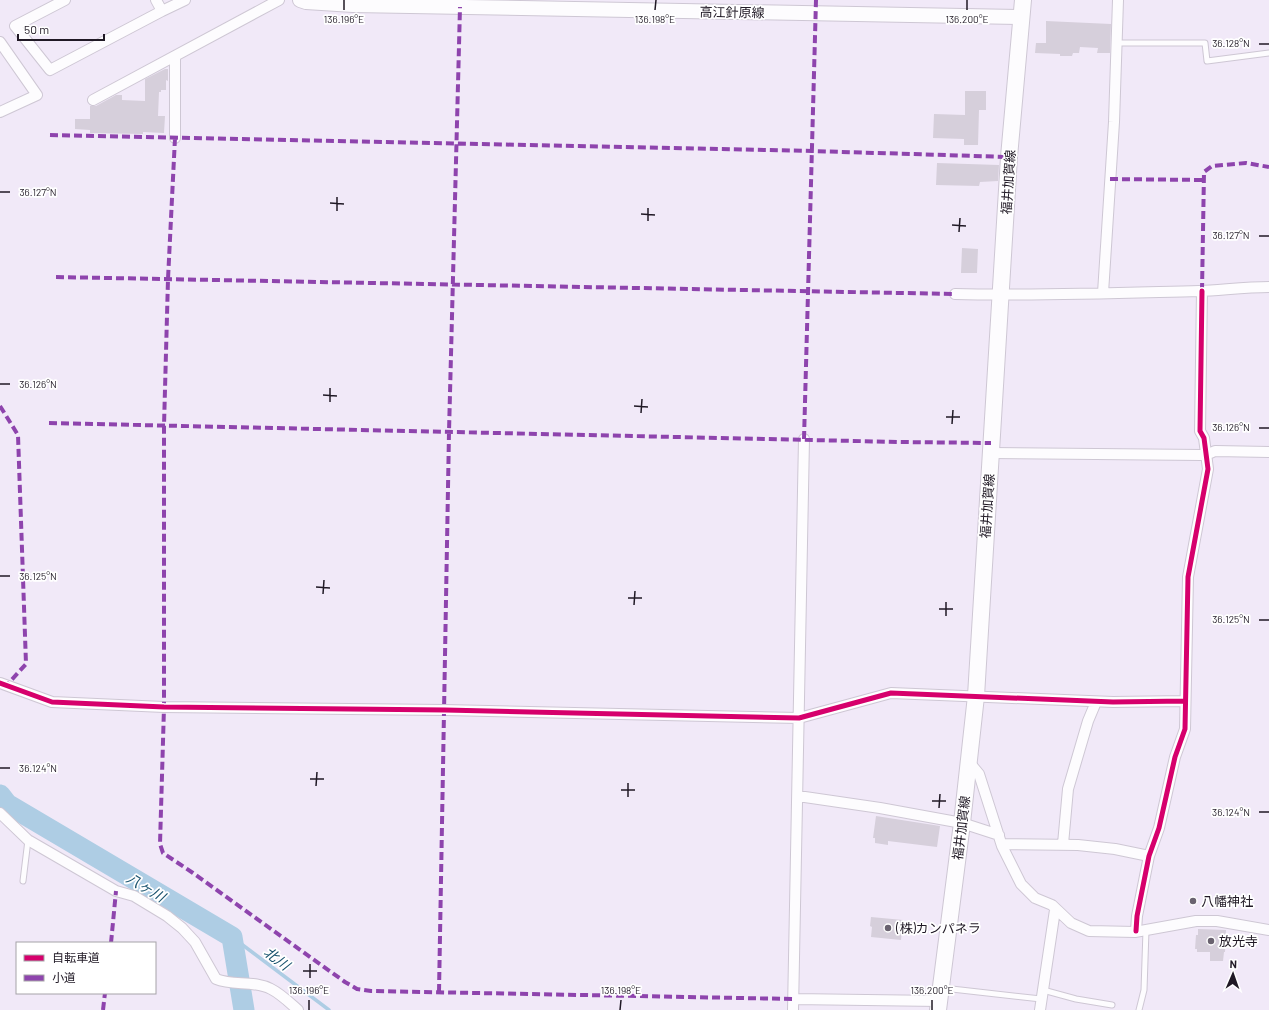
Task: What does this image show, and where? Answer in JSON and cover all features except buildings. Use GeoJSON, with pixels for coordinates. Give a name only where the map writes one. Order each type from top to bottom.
{"type":"FeatureCollection","features":[{"type":"Feature","properties":{"kind":"main road","name":"高江針原線"},"geometry":{"type":"LineString","coordinates":[[300,0],[306,2],[360,5],[1021,17]]}},
{"type":"Feature","properties":{"kind":"main road","name":"福井加賀線"},"geometry":{"type":"LineString","coordinates":[[939,1000],[962,823],[976,696],[990,453],[1002,295],[1009,157],[1023,0]]}},
{"type":"Feature","properties":{"kind":"street"},"geometry":{"type":"LineString","coordinates":[[66,0],[14,26],[50,70],[185,0]]}},
{"type":"Feature","properties":{"kind":"street"},"geometry":{"type":"LineString","coordinates":[[156,0],[162,11]]}},
{"type":"Feature","properties":{"kind":"street"},"geometry":{"type":"LineString","coordinates":[[93,100],[279,0]]}},
{"type":"Feature","properties":{"kind":"street"},"geometry":{"type":"LineString","coordinates":[[1103,293],[1114,122],[1118,0]]}},
{"type":"Feature","properties":{"kind":"street"},"geometry":{"type":"LineString","coordinates":[[0,42],[37,95],[0,112]]}},
{"type":"Feature","properties":{"kind":"street"},"geometry":{"type":"LineString","coordinates":[[175,56],[175,138]]}},
{"type":"Feature","properties":{"kind":"street"},"geometry":{"type":"LineString","coordinates":[[955,294],[1002,295],[1202,291],[1244,287],[1269,287]]}},
{"type":"Feature","properties":{"kind":"street"},"geometry":{"type":"LineString","coordinates":[[1141,931],[1137,916],[1149,856],[1159,828],[1175,757],[1185,729],[1188,577],[1208,469],[1204,438],[1200,431],[1202,291]]}},
{"type":"Feature","properties":{"kind":"street"},"geometry":{"type":"LineString","coordinates":[[793,1010],[804,439]]}},
{"type":"Feature","properties":{"kind":"street"},"geometry":{"type":"LineString","coordinates":[[990,453],[1206,455],[1215,451],[1269,452]]}},
{"type":"Feature","properties":{"kind":"street"},"geometry":{"type":"LineString","coordinates":[[0,683],[52,702],[164,707],[445,710],[799,718],[891,693],[1096,702],[1185,701]]}},
{"type":"Feature","properties":{"kind":"street"},"geometry":{"type":"LineString","coordinates":[[1063,844],[1068,790],[1088,721],[1096,702]]}},
{"type":"Feature","properties":{"kind":"street"},"geometry":{"type":"LineString","coordinates":[[969,762],[979,774],[1000,839],[1021,884],[1036,898],[1052,906],[1071,923],[1089,931],[1141,931],[1196,921],[1217,921],[1269,930]]}},
{"type":"Feature","properties":{"kind":"street"},"geometry":{"type":"LineString","coordinates":[[798,796],[880,808],[962,823],[1000,839],[1115,848],[1149,856]]}},
{"type":"Feature","properties":{"kind":"street"},"geometry":{"type":"LineString","coordinates":[[0,813],[28,840],[116,891],[134,896],[167,916],[182,928],[195,942],[216,979],[222,982],[255,984],[271,989],[298,1010]]}},
{"type":"Feature","properties":{"kind":"street"},"geometry":{"type":"LineString","coordinates":[[1040,1010],[1056,910]]}},
{"type":"Feature","properties":{"kind":"street"},"geometry":{"type":"LineString","coordinates":[[793,999],[939,1000]]}},
{"type":"Feature","properties":{"kind":"lane"},"geometry":{"type":"LineString","coordinates":[[1117,43],[1205,43],[1207,61],[1269,53]]}},
{"type":"Feature","properties":{"kind":"lane"},"geometry":{"type":"LineString","coordinates":[[23,881],[28,840]]}},
{"type":"Feature","properties":{"kind":"lane"},"geometry":{"type":"LineString","coordinates":[[1139,1010],[1144,990],[1141,931]]}},
{"type":"Feature","properties":{"kind":"lane"},"geometry":{"type":"LineString","coordinates":[[939,1000],[1042,995],[1112,1005]]}},
{"type":"Feature","properties":{"kind":"waterway","name":"八ヶ川"},"geometry":{"type":"LineString","coordinates":[[0,795],[7,804],[232,937],[244,1010]]}},
{"type":"Feature","properties":{"kind":"waterway","name":"北川"},"geometry":{"type":"LineString","coordinates":[[232,937],[329,1010]]}},
{"type":"Feature","properties":{"kind":"marked path"},"geometry":{"type":"LineString","coordinates":[[804,439],[816,0]]}},
{"type":"Feature","properties":{"kind":"marked path"},"geometry":{"type":"LineString","coordinates":[[439,992],[449,432],[460,7]]}},
{"type":"Feature","properties":{"kind":"marked path"},"geometry":{"type":"LineString","coordinates":[[50,135],[812,151],[1009,157]]}},
{"type":"Feature","properties":{"kind":"marked path"},"geometry":{"type":"LineString","coordinates":[[175,138],[168,279],[164,426],[164,707],[160,844],[163,853],[357,989],[371,991],[793,999]]}},
{"type":"Feature","properties":{"kind":"marked path"},"geometry":{"type":"LineString","coordinates":[[1202,291],[1204,172],[1212,166],[1246,163],[1269,167]]}},
{"type":"Feature","properties":{"kind":"marked path"},"geometry":{"type":"LineString","coordinates":[[1110,179],[1204,180]]}},
{"type":"Feature","properties":{"kind":"marked path"},"geometry":{"type":"LineString","coordinates":[[56,277],[955,294]]}},
{"type":"Feature","properties":{"kind":"marked path"},"geometry":{"type":"LineString","coordinates":[[0,406],[18,435],[26,664],[6,686]]}},
{"type":"Feature","properties":{"kind":"marked path"},"geometry":{"type":"LineString","coordinates":[[49,423],[991,443]]}},
{"type":"Feature","properties":{"kind":"marked path"},"geometry":{"type":"LineString","coordinates":[[111,942],[116,891]]}},
{"type":"Feature","properties":{"kind":"marked path"},"geometry":{"type":"LineString","coordinates":[[103,1010],[105,994]]}},
{"type":"Feature","properties":{"kind":"cycle path"},"geometry":{"type":"LineString","coordinates":[[1136,931],[1137,916],[1149,856],[1159,828],[1175,757],[1185,729],[1188,577],[1208,469],[1204,438],[1200,431],[1202,291]]}},
{"type":"Feature","properties":{"kind":"cycle path"},"geometry":{"type":"LineString","coordinates":[[0,683],[52,702],[164,707],[445,710],[799,718],[891,693],[1113,702],[1185,701]]}},
{"type":"Feature","properties":{"kind":"place","name":"八幡神社"},"geometry":{"type":"Point","coordinates":[1193,901]}},
{"type":"Feature","properties":{"kind":"place","name":"(株)カンパネラ"},"geometry":{"type":"Point","coordinates":[888,928]}},
{"type":"Feature","properties":{"kind":"place","name":"放光寺"},"geometry":{"type":"Point","coordinates":[1211,941]}}]}
